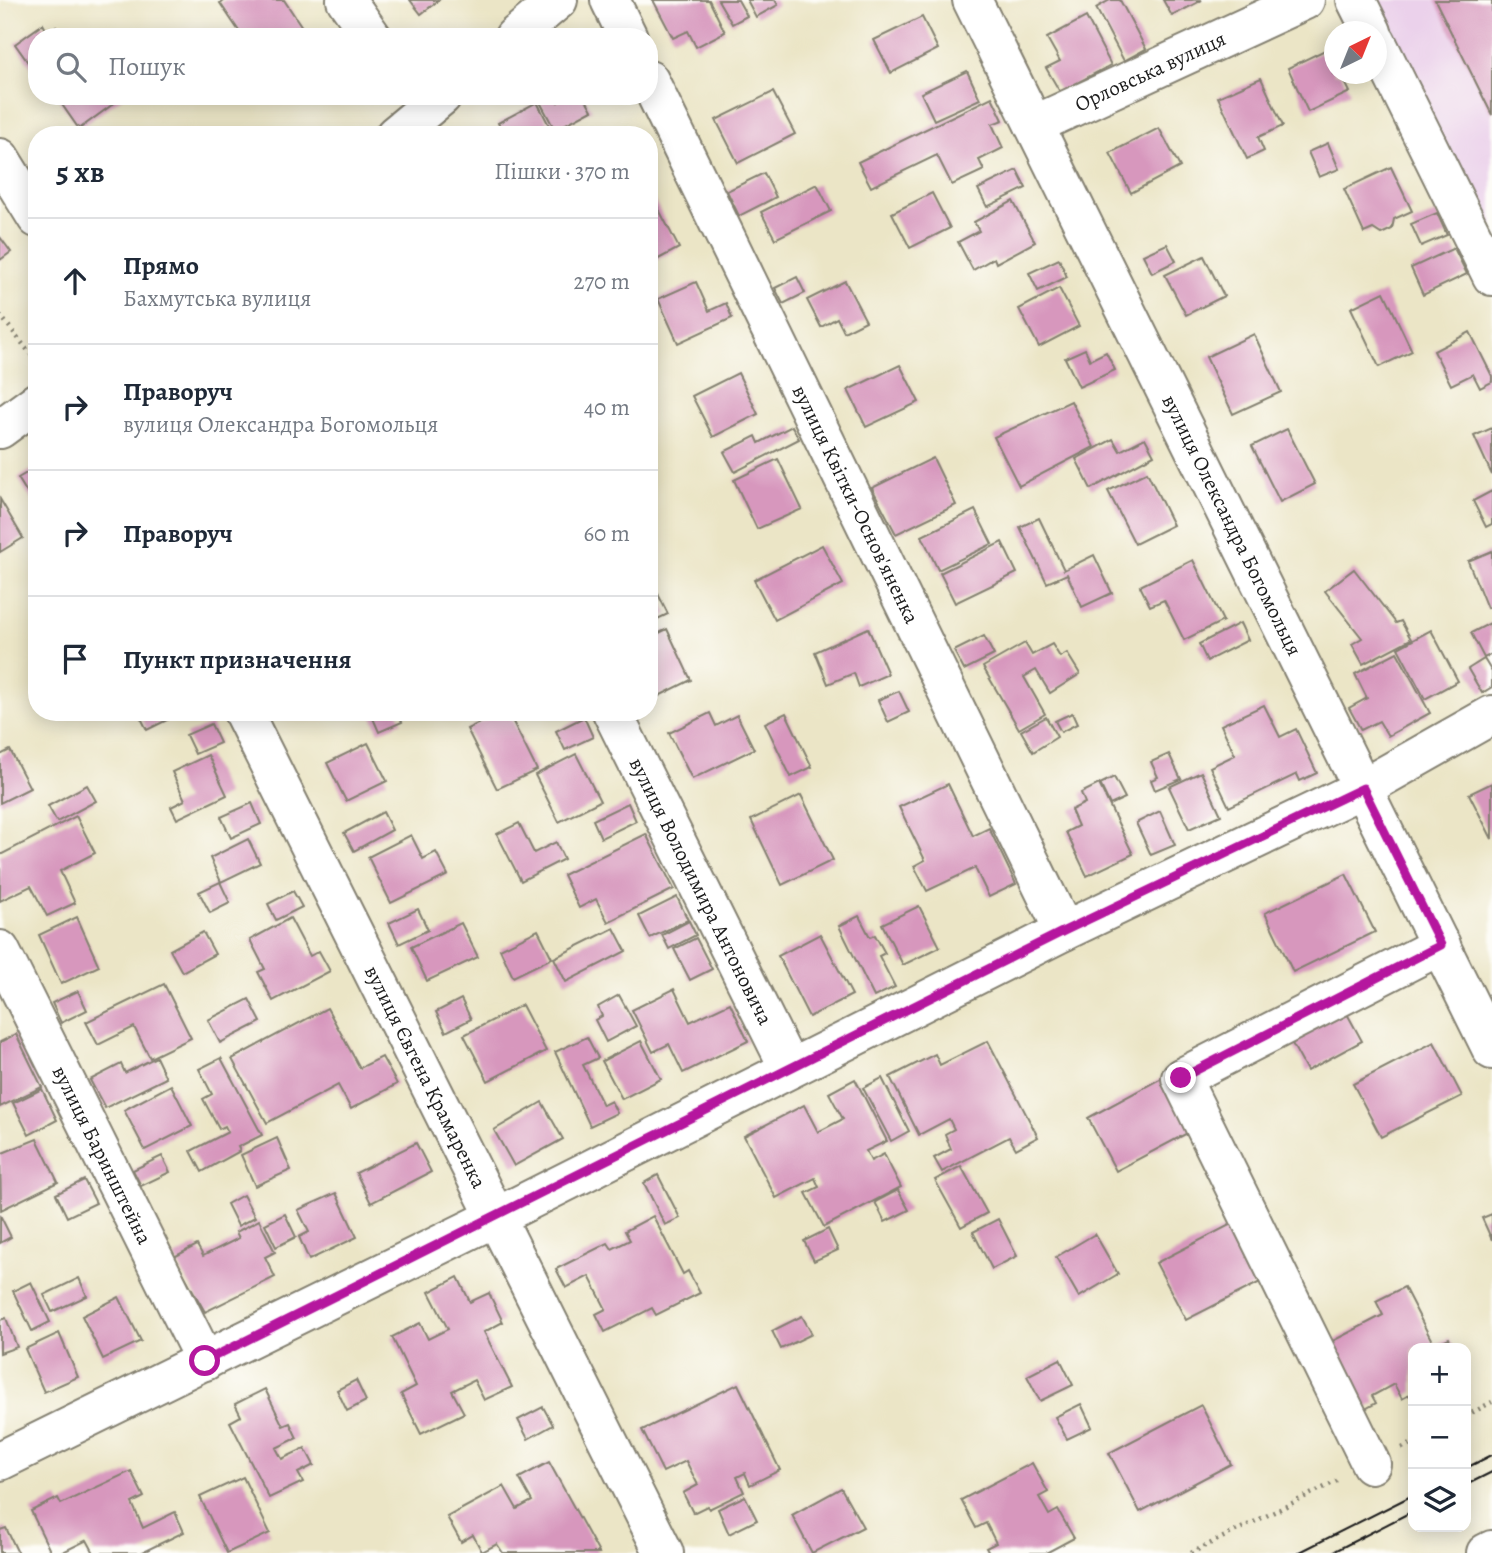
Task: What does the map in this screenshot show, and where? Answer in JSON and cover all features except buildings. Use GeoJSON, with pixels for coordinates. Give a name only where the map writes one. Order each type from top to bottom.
{"type":"FeatureCollection","features":[{"type":"Feature","properties":{"kind":"street"},"geometry":{"type":"LineString","coordinates":[[346,0],[366,28]]}},
{"type":"Feature","properties":{"kind":"street"},"geometry":{"type":"LineString","coordinates":[[525,28],[558,0]]}},
{"type":"Feature","properties":{"kind":"street"},"geometry":{"type":"LineString","coordinates":[[610,0],[624,28]]}},
{"type":"Feature","properties":{"kind":"street","name":"вулиця Олександра Богомольця"},"geometry":{"type":"LineString","coordinates":[[972,0],[1492,1051]]}},
{"type":"Feature","properties":{"kind":"street","name":"Орловська вулиця"},"geometry":{"type":"LineString","coordinates":[[1034,125],[1305,0]]}},
{"type":"Feature","properties":{"kind":"street"},"geometry":{"type":"LineString","coordinates":[[1356,0],[1366,21]]}},
{"type":"Feature","properties":{"kind":"street"},"geometry":{"type":"LineString","coordinates":[[1387,61],[1489,263]]}},
{"type":"Feature","properties":{"kind":"street","name":"вулиця Квітки-Основ'яненка"},"geometry":{"type":"LineString","coordinates":[[658,98],[1064,931]]}},
{"type":"Feature","properties":{"kind":"street"},"geometry":{"type":"LineString","coordinates":[[403,126],[423,105]]}},
{"type":"Feature","properties":{"kind":"street"},"geometry":{"type":"LineString","coordinates":[[0,158],[28,203]]}},
{"type":"Feature","properties":{"kind":"street"},"geometry":{"type":"LineString","coordinates":[[0,429],[28,409]]}},
{"type":"Feature","properties":{"kind":"street"},"geometry":{"type":"LineString","coordinates":[[0,1461],[498,1216],[1064,931],[1363,788],[1492,715]]}},
{"type":"Feature","properties":{"kind":"street","name":"вулиця Євгена Крамаренка"},"geometry":{"type":"LineString","coordinates":[[248,721],[498,1216],[664,1553]]}},
{"type":"Feature","properties":{"kind":"street","name":"вулиця Володимира Антоновича"},"geometry":{"type":"LineString","coordinates":[[616,721],[789,1068]]}},
{"type":"Feature","properties":{"kind":"street"},"geometry":{"type":"LineString","coordinates":[[1371,1464],[1181,1078],[1441,945]]}},
{"type":"Feature","properties":{"kind":"street","name":"вулиця Баринштейна"},"geometry":{"type":"LineString","coordinates":[[0,950],[205,1361]]}},
{"type":"Feature","properties":{"kind":"street"},"geometry":{"type":"LineString","coordinates":[[1486,1553],[1492,1550]]}},
{"type":"Feature","properties":{"kind":"path"},"geometry":{"type":"LineString","coordinates":[[0,315],[28,351]]}},
{"type":"Feature","properties":{"kind":"path"},"geometry":{"type":"LineString","coordinates":[[1471,1413],[1492,1402]]}},
{"type":"Feature","properties":{"kind":"path"},"geometry":{"type":"LineString","coordinates":[[1191,1553],[1408,1446]]}},
{"type":"Feature","properties":{"kind":"shaded area"},"geometry":{"type":"Polygon","coordinates":[[[1366,0],[1492,0],[1492,250],[1387,42],[1387,21],[1377,21],[1366,0]]]}},
{"type":"Feature","properties":{"kind":"tram line"},"geometry":{"type":"LineString","coordinates":[[1471,1466],[1492,1455]]}},
{"type":"Feature","properties":{"kind":"tram line"},"geometry":{"type":"LineString","coordinates":[[1471,1482],[1492,1472]]}},
{"type":"Feature","properties":{"kind":"tram line"},"geometry":{"type":"LineString","coordinates":[[1298,1553],[1408,1498]]}},
{"type":"Feature","properties":{"kind":"tram line"},"geometry":{"type":"LineString","coordinates":[[1331,1553],[1408,1514]]}},
{"type":"Feature","properties":{"kind":"route"},"geometry":{"type":"LineString","coordinates":[[205,1361],[1064,931],[1363,788],[1441,945],[1181,1078]]}}]}
